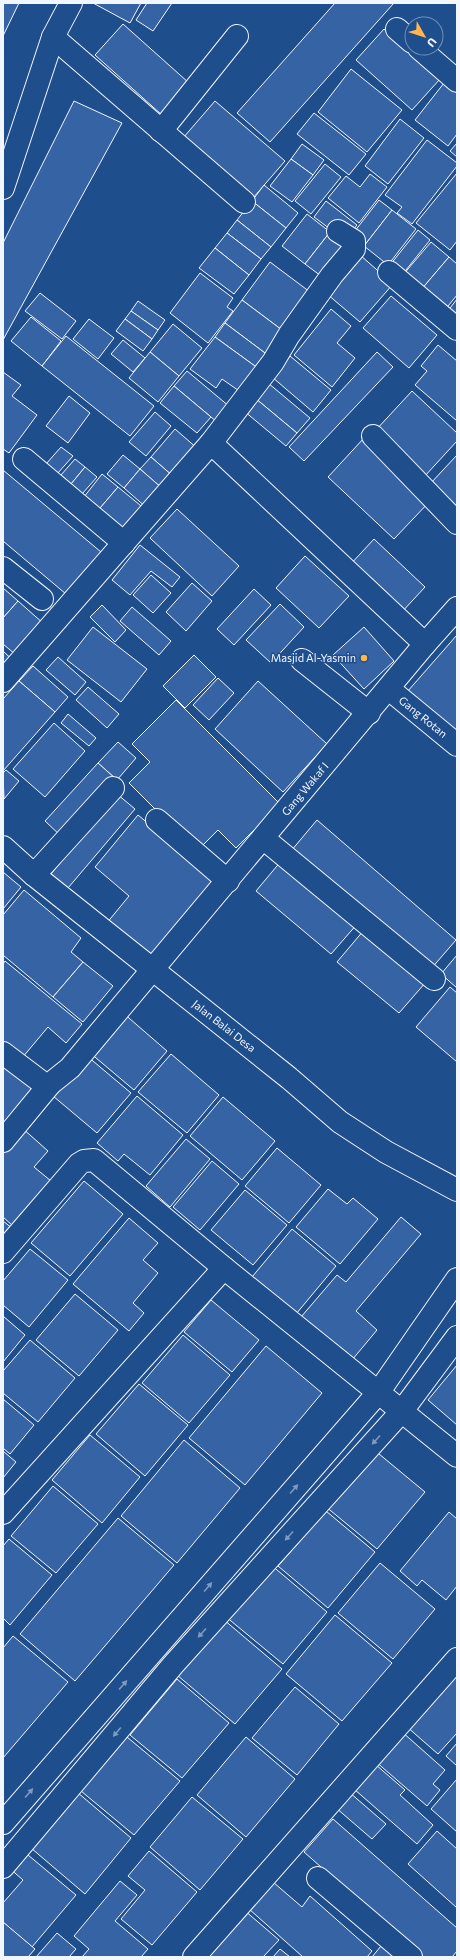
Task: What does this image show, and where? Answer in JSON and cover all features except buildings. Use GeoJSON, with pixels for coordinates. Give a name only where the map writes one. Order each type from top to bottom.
{"type":"FeatureCollection","features":[{"type":"Feature","properties":{"kind":"street"},"geometry":{"type":"LineString","coordinates":[[3,188],[53,37],[71,3]]}},
{"type":"Feature","properties":{"kind":"street"},"geometry":{"type":"LineString","coordinates":[[161,130],[237,36]]}},
{"type":"Feature","properties":{"kind":"street"},"geometry":{"type":"LineString","coordinates":[[53,37],[244,202]]}},
{"type":"Feature","properties":{"kind":"street"},"geometry":{"type":"LineString","coordinates":[[428,56],[457,81]]}},
{"type":"Feature","properties":{"kind":"street"},"geometry":{"type":"LineString","coordinates":[[3,681],[211,443],[273,362],[289,335],[328,280],[354,249],[354,241],[338,231]]}},
{"type":"Feature","properties":{"kind":"street"},"geometry":{"type":"LineString","coordinates":[[389,272],[457,330]]}},
{"type":"Feature","properties":{"kind":"street"},"geometry":{"type":"LineString","coordinates":[[374,436],[457,523]]}},
{"type":"Feature","properties":{"kind":"street"},"geometry":{"type":"LineString","coordinates":[[211,443],[425,644]]}},
{"type":"Feature","properties":{"kind":"street"},"geometry":{"type":"LineString","coordinates":[[24,459],[124,543]]}},
{"type":"Feature","properties":{"kind":"street"},"geometry":{"type":"LineString","coordinates":[[3,568],[42,599]]}},
{"type":"Feature","properties":{"kind":"street","name":"Gang Wakaf I"},"geometry":{"type":"LineString","coordinates":[[3,1141],[50,1084],[70,1068],[154,970],[425,644],[457,608]]}},
{"type":"Feature","properties":{"kind":"street"},"geometry":{"type":"LineString","coordinates":[[302,660],[368,713]]}},
{"type":"Feature","properties":{"kind":"street","name":"Gang Rotan"},"geometry":{"type":"LineString","coordinates":[[388,689],[457,745]]}},
{"type":"Feature","properties":{"kind":"street"},"geometry":{"type":"LineString","coordinates":[[34,875],[113,788]]}},
{"type":"Feature","properties":{"kind":"street"},"geometry":{"type":"LineString","coordinates":[[157,820],[228,881]]}},
{"type":"Feature","properties":{"kind":"street"},"geometry":{"type":"LineString","coordinates":[[263,838],[434,979]]}},
{"type":"Feature","properties":{"kind":"street","name":"Jalan Balai Desa"},"geometry":{"type":"LineString","coordinates":[[3,847],[34,875],[290,1078],[340,1122],[386,1152],[457,1190]]}},
{"type":"Feature","properties":{"kind":"street"},"geometry":{"type":"LineString","coordinates":[[3,1052],[36,1079],[44,1084],[50,1084]]}},
{"type":"Feature","properties":{"kind":"street"},"geometry":{"type":"LineString","coordinates":[[3,1252],[79,1164],[90,1159],[99,1162],[224,1268],[457,1456]]}},
{"type":"Feature","properties":{"kind":"street"},"geometry":{"type":"LineString","coordinates":[[3,1513],[224,1268]]}},
{"type":"Feature","properties":{"kind":"street"},"geometry":{"type":"LineString","coordinates":[[3,1823],[152,1650],[378,1393],[457,1279]]}},
{"type":"Feature","properties":{"kind":"street"},"geometry":{"type":"LineString","coordinates":[[3,1867],[173,1665],[402,1411],[457,1337]]}},
{"type":"Feature","properties":{"kind":"street"},"geometry":{"type":"LineString","coordinates":[[152,1650],[173,1665]]}},
{"type":"Feature","properties":{"kind":"street"},"geometry":{"type":"LineString","coordinates":[[194,1957],[457,1659]]}},
{"type":"Feature","properties":{"kind":"street"},"geometry":{"type":"LineString","coordinates":[[318,1878],[411,1957]]}},
{"type":"Feature","properties":{"kind":"place","name":"Masjid Al-Yasmin"},"geometry":{"type":"Point","coordinates":[364,658]}}]}
